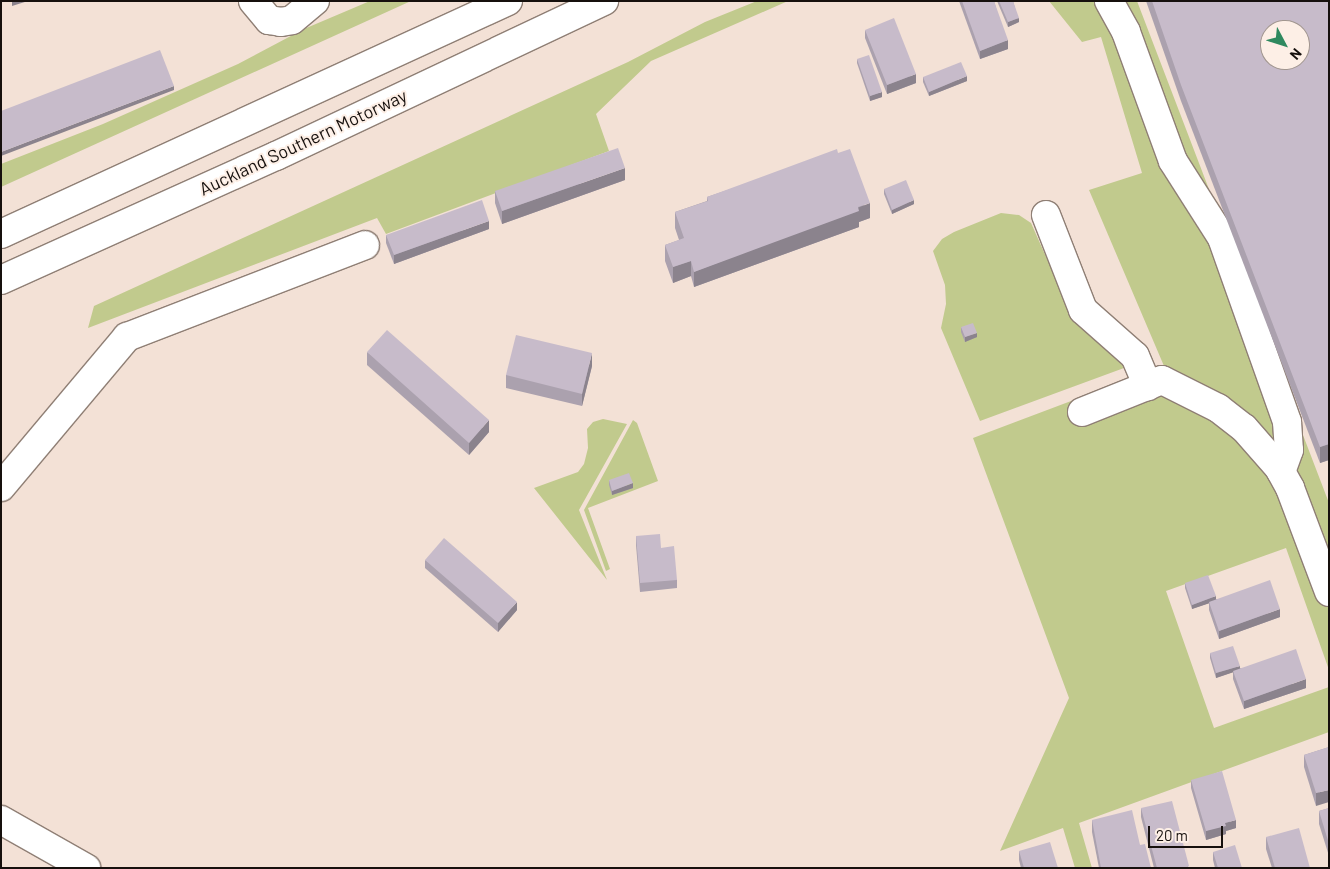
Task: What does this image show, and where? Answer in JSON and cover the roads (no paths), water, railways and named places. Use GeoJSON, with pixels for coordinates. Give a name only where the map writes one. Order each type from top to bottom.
{"type":"FeatureCollection","features":[{"type":"Feature","properties":{"kind":"main road"},"geometry":{"type":"LineString","coordinates":[[254,2],[269,20],[281,22],[292,20],[315,1]]}},
{"type":"Feature","properties":{"kind":"main road"},"geometry":{"type":"LineString","coordinates":[[1,234],[508,1]]}},
{"type":"Feature","properties":{"kind":"main road","name":"Auckland Southern Motorway"},"geometry":{"type":"LineString","coordinates":[[1,280],[276,156],[604,1]]}},
{"type":"Feature","properties":{"kind":"main road"},"geometry":{"type":"LineString","coordinates":[[1109,1],[1126,32],[1173,161],[1222,238],[1288,422],[1289,450],[1281,472]]}},
{"type":"Feature","properties":{"kind":"main road"},"geometry":{"type":"LineString","coordinates":[[1046,215],[1083,310],[1135,356],[1148,386]]}},
{"type":"Feature","properties":{"kind":"main road"},"geometry":{"type":"LineString","coordinates":[[1,487],[127,337],[365,245]]}},
{"type":"Feature","properties":{"kind":"main road"},"geometry":{"type":"LineString","coordinates":[[1082,412],[1162,380],[1218,408],[1244,428],[1281,472],[1290,488],[1326,577]]}},
{"type":"Feature","properties":{"kind":"main road"},"geometry":{"type":"LineString","coordinates":[[1,820],[86,868]]}}]}
